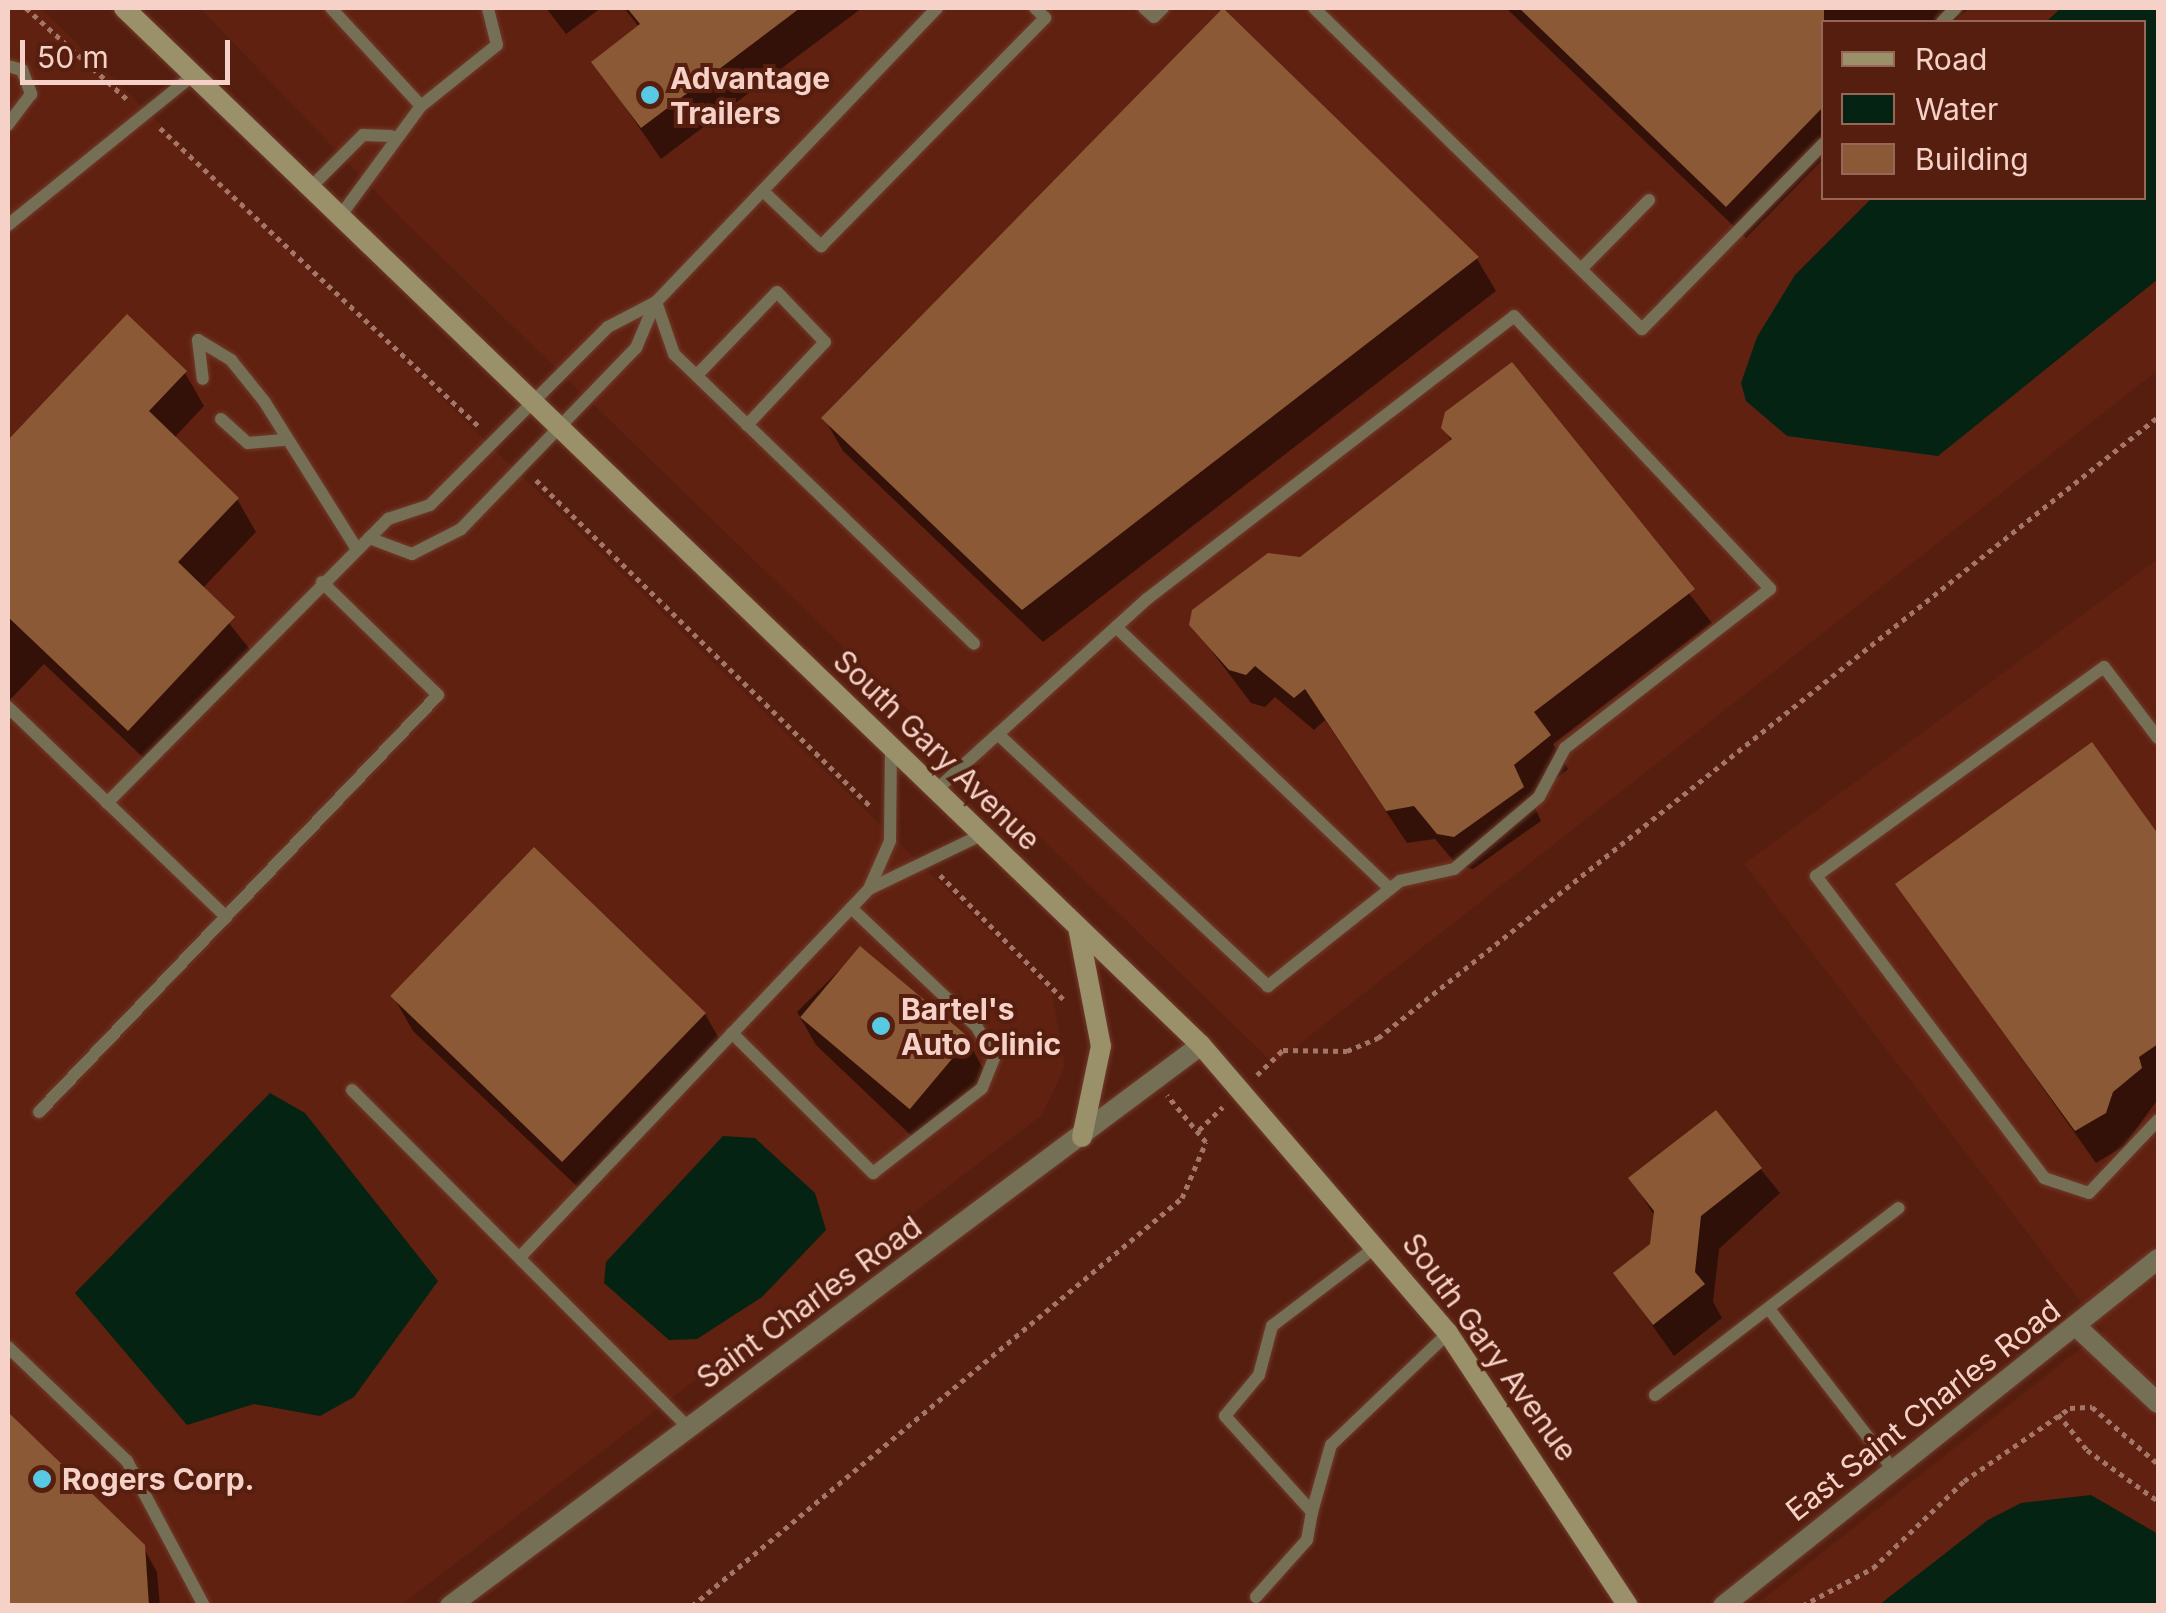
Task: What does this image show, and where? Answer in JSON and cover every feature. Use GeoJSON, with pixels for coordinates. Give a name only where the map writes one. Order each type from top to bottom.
{"type":"FeatureCollection","features":[{"type":"Feature","properties":{"kind":"main road","name":"South Gary Avenue"},"geometry":{"type":"LineString","coordinates":[[124,8],[338,219],[1201,1044],[1379,1244],[1448,1333],[1628,1606]]}},
{"type":"Feature","properties":{"kind":"main road"},"geometry":{"type":"LineString","coordinates":[[1078,927],[1101,1046],[1082,1137]]}},
{"type":"Feature","properties":{"kind":"street","name":"Saint Charles Road"},"geometry":{"type":"LineString","coordinates":[[450,1606],[1082,1137],[1201,1044]]}},
{"type":"Feature","properties":{"kind":"street","name":"East Saint Charles Road"},"geometry":{"type":"LineString","coordinates":[[1723,1606],[2158,1259]]}},
{"type":"Feature","properties":{"kind":"street"},"geometry":{"type":"LineString","coordinates":[[2076,1327],[2158,1403]]}},
{"type":"Feature","properties":{"kind":"lane"},"geometry":{"type":"LineString","coordinates":[[331,8],[421,106]]}},
{"type":"Feature","properties":{"kind":"lane"},"geometry":{"type":"LineString","coordinates":[[338,219],[390,156],[391,136],[421,106],[497,45],[488,8]]}},
{"type":"Feature","properties":{"kind":"lane"},"geometry":{"type":"LineString","coordinates":[[108,803],[388,519],[430,505],[608,327],[656,302],[936,8]]}},
{"type":"Feature","properties":{"kind":"lane"},"geometry":{"type":"LineString","coordinates":[[764,192],[821,246],[1045,18],[1035,8]]}},
{"type":"Feature","properties":{"kind":"lane"},"geometry":{"type":"LineString","coordinates":[[1144,8],[1154,17],[1164,8]]}},
{"type":"Feature","properties":{"kind":"lane"},"geometry":{"type":"LineString","coordinates":[[1314,8],[1642,328],[1821,146]]}},
{"type":"Feature","properties":{"kind":"lane"},"geometry":{"type":"LineString","coordinates":[[8,125],[30,94],[9,63]]}},
{"type":"Feature","properties":{"kind":"lane"},"geometry":{"type":"LineString","coordinates":[[8,224],[192,76]]}},
{"type":"Feature","properties":{"kind":"lane"},"geometry":{"type":"LineString","coordinates":[[308,190],[363,136],[391,136]]}},
{"type":"Feature","properties":{"kind":"lane"},"geometry":{"type":"LineString","coordinates":[[1582,269],[1649,200]]}},
{"type":"Feature","properties":{"kind":"lane"},"geometry":{"type":"LineString","coordinates":[[697,376],[778,292],[825,342],[747,424]]}},
{"type":"Feature","properties":{"kind":"lane"},"geometry":{"type":"LineString","coordinates":[[656,302],[674,354],[974,644]]}},
{"type":"Feature","properties":{"kind":"lane"},"geometry":{"type":"LineString","coordinates":[[369,538],[412,554],[434,548],[560,430],[636,348],[656,302]]}},
{"type":"Feature","properties":{"kind":"lane"},"geometry":{"type":"LineString","coordinates":[[936,790],[1116,627],[1514,316],[1770,589],[1565,748],[1540,797],[1454,868],[1390,889],[1268,986],[998,734]]}},
{"type":"Feature","properties":{"kind":"lane"},"geometry":{"type":"LineString","coordinates":[[202,379],[198,340],[232,360],[357,549]]}},
{"type":"Feature","properties":{"kind":"lane"},"geometry":{"type":"LineString","coordinates":[[220,418],[248,442],[283,440]]}},
{"type":"Feature","properties":{"kind":"lane"},"geometry":{"type":"LineString","coordinates":[[40,1112],[438,694],[322,582]]}},
{"type":"Feature","properties":{"kind":"lane"},"geometry":{"type":"LineString","coordinates":[[1116,627],[1390,889]]}},
{"type":"Feature","properties":{"kind":"lane"},"geometry":{"type":"LineString","coordinates":[[2158,738],[2104,667],[1816,876],[2044,1178],[2089,1193],[2158,1120]]}},
{"type":"Feature","properties":{"kind":"lane"},"geometry":{"type":"LineString","coordinates":[[8,706],[226,917]]}},
{"type":"Feature","properties":{"kind":"lane"},"geometry":{"type":"LineString","coordinates":[[521,1256],[869,889],[890,841],[891,748]]}},
{"type":"Feature","properties":{"kind":"lane"},"geometry":{"type":"LineString","coordinates":[[869,889],[981,835]]}},
{"type":"Feature","properties":{"kind":"lane"},"geometry":{"type":"LineString","coordinates":[[732,1033],[873,1173],[982,1088],[994,1058],[977,1027],[851,908]]}},
{"type":"Feature","properties":{"kind":"lane"},"geometry":{"type":"LineString","coordinates":[[352,1090],[689,1428]]}},
{"type":"Feature","properties":{"kind":"lane"},"geometry":{"type":"LineString","coordinates":[[1655,1395],[1900,1208]]}},
{"type":"Feature","properties":{"kind":"lane"},"geometry":{"type":"LineString","coordinates":[[1312,1512],[1225,1416],[1259,1375],[1272,1326],[1379,1244]]}},
{"type":"Feature","properties":{"kind":"lane"},"geometry":{"type":"LineString","coordinates":[[1769,1309],[1894,1471]]}},
{"type":"Feature","properties":{"kind":"lane"},"geometry":{"type":"LineString","coordinates":[[1256,1597],[1307,1540],[1331,1445],[1448,1333]]}},
{"type":"Feature","properties":{"kind":"lane"},"geometry":{"type":"LineString","coordinates":[[8,1347],[127,1461],[204,1606]]}},
{"type":"Feature","properties":{"kind":"path"},"geometry":{"type":"LineString","coordinates":[[26,8],[98,74]]}},
{"type":"Feature","properties":{"kind":"path"},"geometry":{"type":"LineString","coordinates":[[180,146],[474,421]]}},
{"type":"Feature","properties":{"kind":"path"},"geometry":{"type":"LineString","coordinates":[[1273,1060],[1283,1050],[1347,1051],[1378,1038],[2158,418]]}},
{"type":"Feature","properties":{"kind":"path"},"geometry":{"type":"LineString","coordinates":[[541,486],[887,823]]}},
{"type":"Feature","properties":{"kind":"path"},"geometry":{"type":"LineString","coordinates":[[940,875],[1055,986],[1073,1020]]}},
{"type":"Feature","properties":{"kind":"path"},"geometry":{"type":"LineString","coordinates":[[692,1606],[1182,1198],[1205,1162],[1199,1130],[1177,1107]]}},
{"type":"Feature","properties":{"kind":"path"},"geometry":{"type":"LineString","coordinates":[[1199,1130],[1212,1117]]}},
{"type":"Feature","properties":{"kind":"path"},"geometry":{"type":"LineString","coordinates":[[1802,1606],[1873,1568],[1964,1481],[2058,1414],[2092,1407],[2158,1464]]}},
{"type":"Feature","properties":{"kind":"path"},"geometry":{"type":"LineString","coordinates":[[2058,1414],[2087,1450],[2158,1500]]}},
{"type":"Feature","properties":{"kind":"shaded area"},"geometry":{"type":"Polygon","coordinates":[[[8,8],[41,8],[1052,992],[1065,1066],[1042,1115],[401,1605],[8,1606],[8,8]]]}},
{"type":"Feature","properties":{"kind":"shaded area"},"geometry":{"type":"Polygon","coordinates":[[[200,8],[2158,8],[2158,370],[1274,1064],[402,219],[200,8]]]}},
{"type":"Feature","properties":{"kind":"shaded area"},"geometry":{"type":"Polygon","coordinates":[[[2158,559],[2158,1605],[1756,1605],[2103,1331],[1744,864],[2158,559]]]}},
{"type":"Feature","properties":{"kind":"water"},"geometry":{"type":"Polygon","coordinates":[[[2061,8],[2158,8],[2158,279],[1938,456],[1787,436],[1746,401],[1741,383],[1757,337],[1795,275],[1870,200],[2146,200],[2146,20],[2048,20],[2061,8]]]}},
{"type":"Feature","properties":{"kind":"water"},"geometry":{"type":"Polygon","coordinates":[[[270,1093],[305,1113],[438,1281],[354,1397],[320,1416],[254,1404],[187,1425],[75,1293],[270,1093]]]}},
{"type":"Feature","properties":{"kind":"water"},"geometry":{"type":"Polygon","coordinates":[[[723,1136],[755,1138],[815,1193],[826,1230],[762,1297],[697,1339],[669,1340],[604,1283],[606,1262],[723,1136]]]}},
{"type":"Feature","properties":{"kind":"water"},"geometry":{"type":"Polygon","coordinates":[[[2091,1495],[2158,1534],[2158,1605],[1879,1605],[1988,1520],[2021,1503],[2091,1495]]]}},
{"type":"Feature","properties":{"kind":"building","name":"Advantage Trailers"},"geometry":{"type":"Polygon","coordinates":[[[627,8],[800,8],[641,128],[591,62],[640,24],[627,8]]]}},
{"type":"Feature","properties":{"kind":"building"},"geometry":{"type":"Polygon","coordinates":[[[1223,8],[1479,257],[1022,610],[821,418],[1223,8]]]}},
{"type":"Feature","properties":{"kind":"building"},"geometry":{"type":"Polygon","coordinates":[[[1519,8],[1824,8],[1821,109],[1726,207],[1519,8]]]}},
{"type":"Feature","properties":{"kind":"building"},"geometry":{"type":"Polygon","coordinates":[[[127,314],[187,371],[149,411],[239,498],[178,562],[235,617],[128,731],[8,617],[8,440],[127,314]]]}},
{"type":"Feature","properties":{"kind":"building"},"geometry":{"type":"Polygon","coordinates":[[[1512,362],[1695,589],[1534,712],[1551,735],[1514,765],[1524,787],[1454,837],[1437,834],[1414,806],[1386,811],[1305,689],[1294,698],[1255,666],[1246,675],[1229,670],[1189,625],[1192,610],[1268,553],[1300,557],[1452,439],[1441,428],[1445,412],[1512,362]]]}},
{"type":"Feature","properties":{"kind":"building"},"geometry":{"type":"Polygon","coordinates":[[[2092,742],[2158,834],[2158,1044],[2139,1057],[2142,1068],[2113,1092],[2106,1113],[2075,1131],[1895,884],[2092,742]]]}},
{"type":"Feature","properties":{"kind":"building"},"geometry":{"type":"Polygon","coordinates":[[[534,847],[706,1013],[562,1162],[390,996],[534,847]]]}},
{"type":"Feature","properties":{"kind":"building","name":"Bartel's Auto Clinic"},"geometry":{"type":"Polygon","coordinates":[[[860,946],[970,1038],[910,1109],[800,1017],[860,946]]]}},
{"type":"Feature","properties":{"kind":"building"},"geometry":{"type":"Polygon","coordinates":[[[1716,1110],[1762,1168],[1701,1216],[1695,1272],[1705,1284],[1653,1325],[1613,1273],[1650,1244],[1654,1211],[1628,1178],[1716,1110]]]}},
{"type":"Feature","properties":{"kind":"building","name":"Rogers Corp."},"geometry":{"type":"Polygon","coordinates":[[[8,1412],[145,1545],[149,1606],[8,1606],[8,1412]]]}},
{"type":"Feature","properties":{"kind":"place","name":"Advantage Trailers"},"geometry":{"type":"Point","coordinates":[650,95]}},
{"type":"Feature","properties":{"kind":"place","name":"Bartel's Auto Clinic"},"geometry":{"type":"Point","coordinates":[881,1026]}},
{"type":"Feature","properties":{"kind":"place","name":"Rogers Corp."},"geometry":{"type":"Point","coordinates":[42,1479]}}]}
